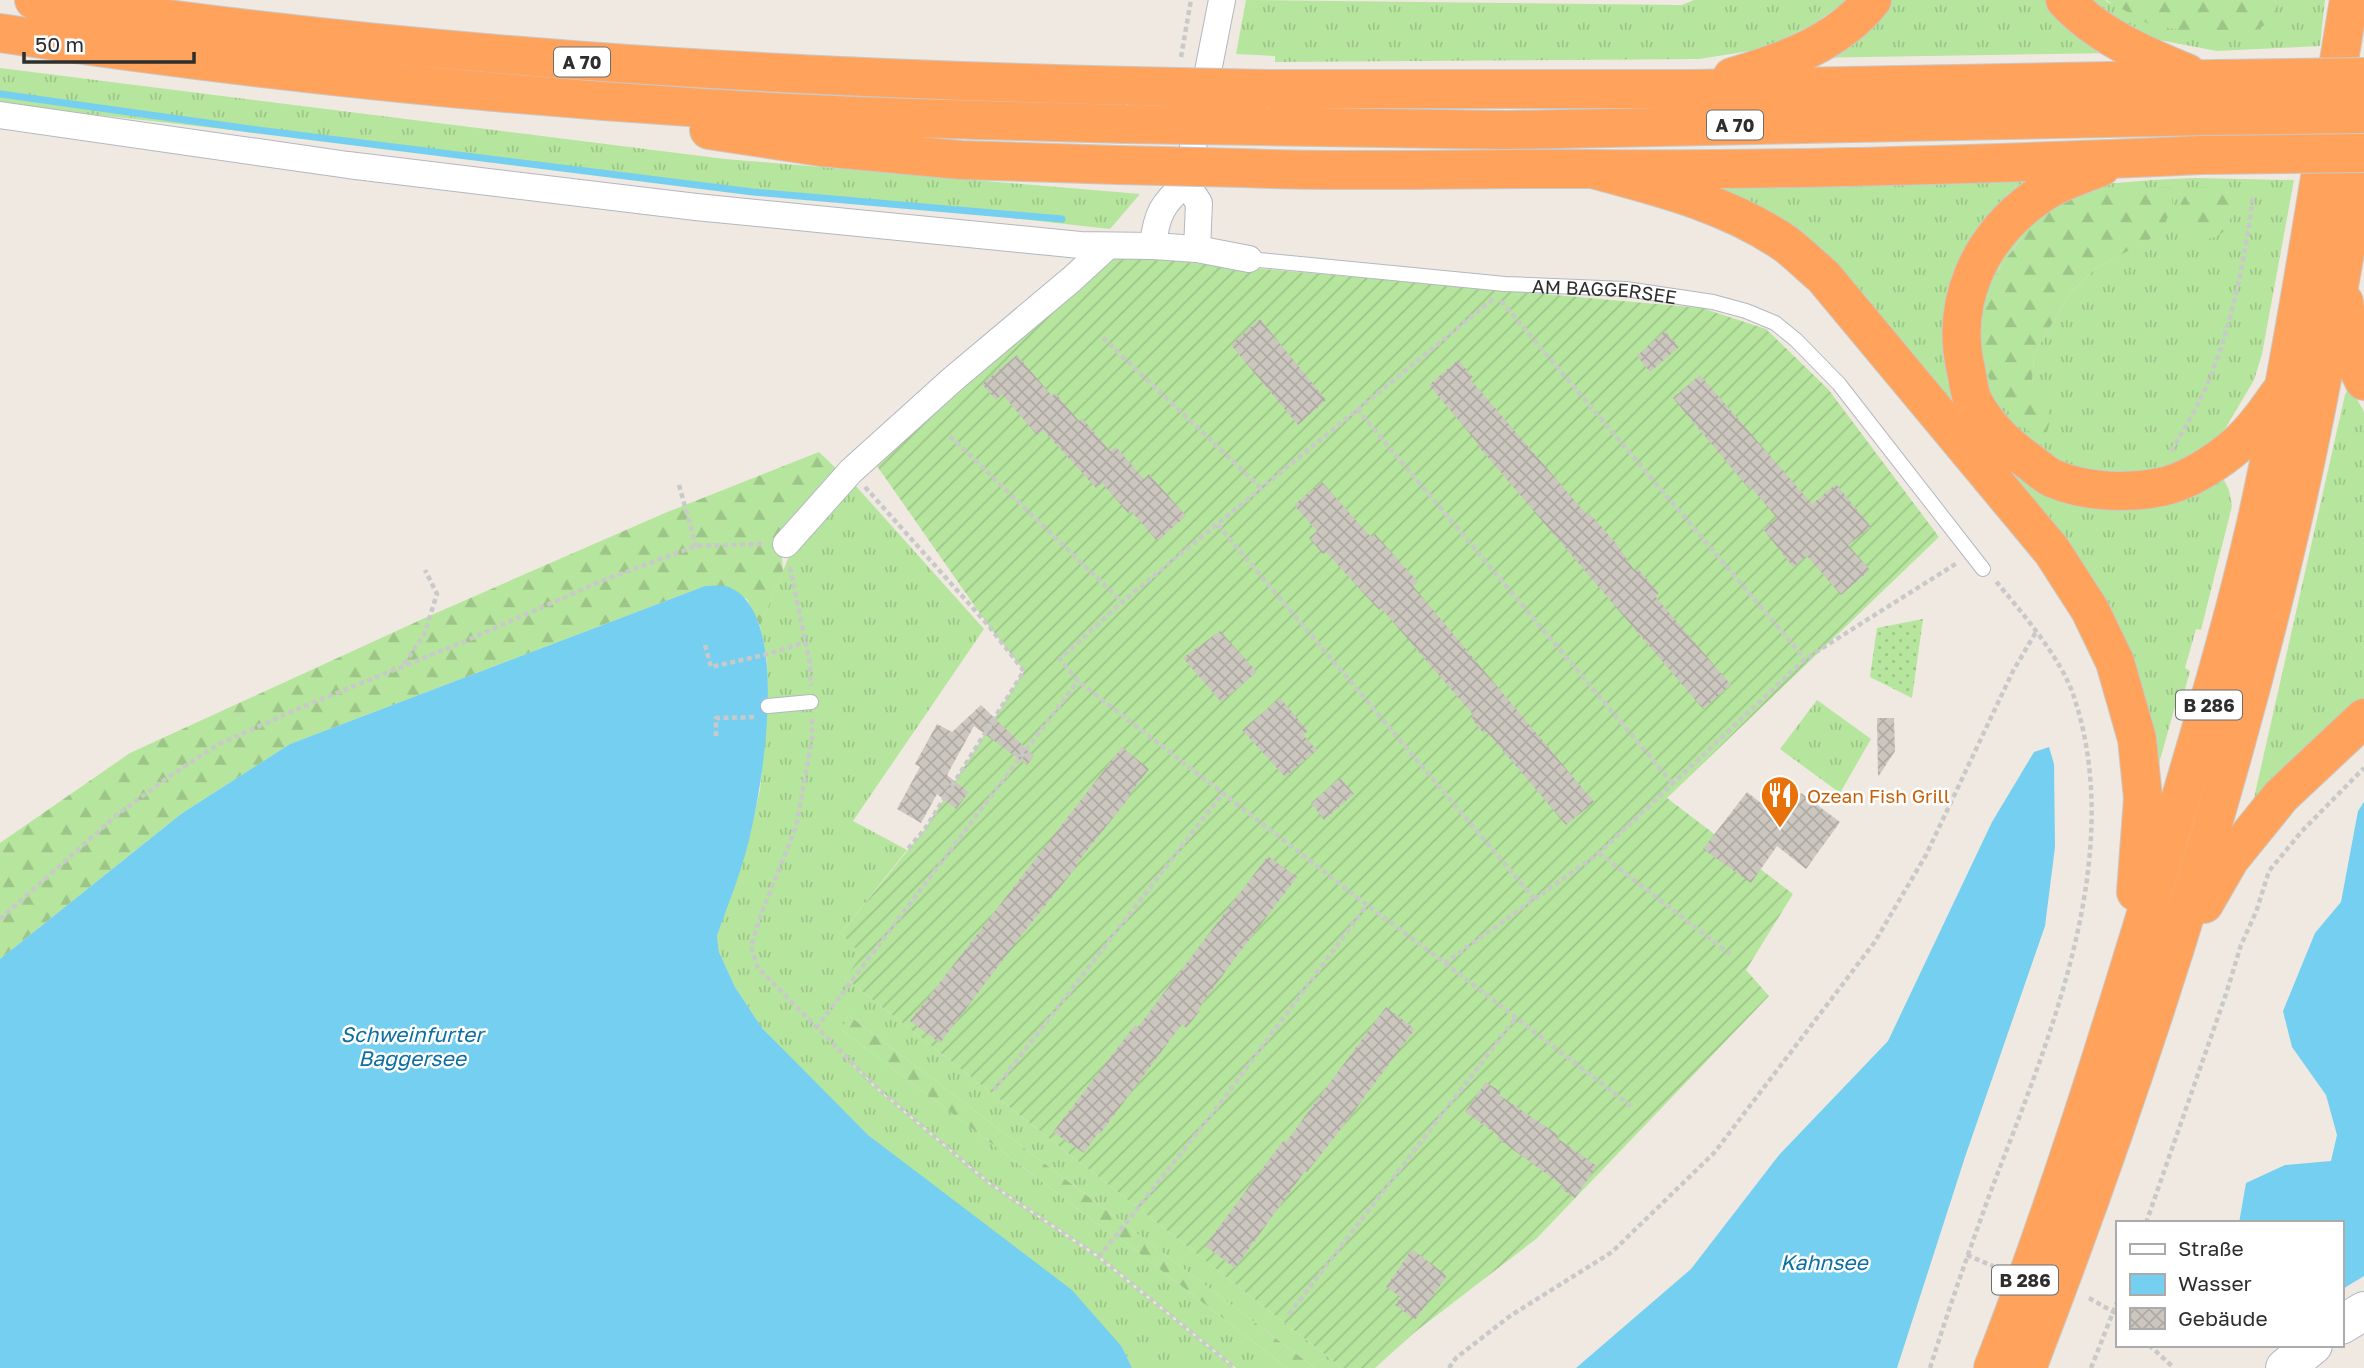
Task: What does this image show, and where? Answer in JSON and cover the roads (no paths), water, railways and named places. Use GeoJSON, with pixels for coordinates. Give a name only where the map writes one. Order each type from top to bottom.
{"type":"FeatureCollection","features":[{"type":"Feature","properties":{"kind":"highway","name":"A 70"},"geometry":{"type":"LineString","coordinates":[[34,0],[256,31],[531,58],[936,82],[1269,89],[1692,89],[2364,77]]}},
{"type":"Feature","properties":{"kind":"highway"},"geometry":{"type":"LineString","coordinates":[[1692,89],[1768,66],[1814,47],[1862,13],[1872,0]]}},
{"type":"Feature","properties":{"kind":"highway"},"geometry":{"type":"LineString","coordinates":[[2065,0],[2099,29],[2142,54],[2208,79]]}},
{"type":"Feature","properties":{"kind":"highway","name":"B 286"},"geometry":{"type":"LineString","coordinates":[[1993,1368],[2057,1191],[2115,1018],[2222,658],[2256,522],[2285,387],[2349,0]]}},
{"type":"Feature","properties":{"kind":"highway","name":"A 70"},"geometry":{"type":"LineString","coordinates":[[0,33],[104,49],[388,82],[796,113],[1126,124],[1507,130],[2364,114]]}},
{"type":"Feature","properties":{"kind":"highway"},"geometry":{"type":"LineString","coordinates":[[575,98],[694,128],[821,147],[961,160],[1118,165],[1392,171],[1662,170],[2364,153]]}},
{"type":"Feature","properties":{"kind":"highway","name":"B 286"},"geometry":{"type":"LineString","coordinates":[[2027,1368],[2062,1279],[2170,963],[2217,805],[2287,543],[2340,283],[2364,141]]}},
{"type":"Feature","properties":{"kind":"highway"},"geometry":{"type":"LineString","coordinates":[[2124,157],[2068,180],[2034,198],[1992,239],[1966,289],[1960,328],[1964,364],[1973,400],[2003,443],[2051,477],[2097,489],[2117,491],[2162,487],[2199,471],[2232,449],[2260,421],[2285,387]]}},
{"type":"Feature","properties":{"kind":"highway"},"geometry":{"type":"LineString","coordinates":[[1592,169],[1705,202],[1747,221],[1788,245],[1823,276],[1978,460],[2052,551],[2090,610],[2119,675],[2137,739],[2143,798],[2134,909],[2115,1018]]}},
{"type":"Feature","properties":{"kind":"highway"},"geometry":{"type":"LineString","coordinates":[[2340,283],[2350,338],[2359,373],[2364,381]]}},
{"type":"Feature","properties":{"kind":"highway"},"geometry":{"type":"LineString","coordinates":[[2170,963],[2230,859],[2281,796],[2364,718]]}},
{"type":"Feature","properties":{"kind":"main road"},"geometry":{"type":"LineString","coordinates":[[2343,1324],[2364,1311]]}},
{"type":"Feature","properties":{"kind":"main road"},"geometry":{"type":"LineString","coordinates":[[2285,1368],[2310,1347]]}},
{"type":"Feature","properties":{"kind":"street"},"geometry":{"type":"LineString","coordinates":[[1153,246],[1155,224],[1166,201],[1186,183],[1222,0]]}},
{"type":"Feature","properties":{"kind":"street","name":"AM BAGGERSEE"},"geometry":{"type":"LineString","coordinates":[[0,115],[334,163],[576,192],[1080,245],[1197,249],[1249,259]]}},
{"type":"Feature","properties":{"kind":"street"},"geometry":{"type":"LineString","coordinates":[[1186,183],[1199,203],[1197,249]]}},
{"type":"Feature","properties":{"kind":"street"},"geometry":{"type":"LineString","coordinates":[[786,544],[851,471],[1108,246]]}},
{"type":"Feature","properties":{"kind":"lane","name":"AM BAGGERSEE"},"geometry":{"type":"LineString","coordinates":[[1249,259],[1505,284],[1626,289],[1713,302],[1775,323],[1796,340],[1839,384],[1983,569]]}},
{"type":"Feature","properties":{"kind":"lane"},"geometry":{"type":"LineString","coordinates":[[768,711],[811,702]]}},
{"type":"Feature","properties":{"kind":"water","name":"Schweinfurter Baggersee"},"geometry":{"type":"Polygon","coordinates":[[[705,586],[731,588],[750,605],[761,632],[767,667],[765,745],[754,815],[742,864],[717,936],[719,952],[735,987],[762,1028],[868,1135],[1072,1290],[1122,1347],[1132,1368],[0,1368],[0,959],[181,814],[290,744],[705,586]]]}},
{"type":"Feature","properties":{"kind":"water","name":"Kahnsee"},"geometry":{"type":"Polygon","coordinates":[[[2049,747],[2054,764],[2055,847],[2045,926],[1965,1157],[1897,1368],[1576,1368],[1691,1269],[1779,1155],[1888,1041],[1992,822],[2034,752],[2049,747]]]}},
{"type":"Feature","properties":{"kind":"water"},"geometry":{"type":"Polygon","coordinates":[[[2364,802],[2364,1276],[2343,1289],[2343,1221],[2239,1221],[2246,1183],[2285,1165],[2331,1161],[2337,1135],[2326,1095],[2292,1047],[2283,1011],[2315,933],[2341,902],[2358,811],[2364,802]]]}},
{"type":"Feature","properties":{"kind":"waterway"},"geometry":{"type":"LineString","coordinates":[[0,94],[250,129],[753,192],[1062,219]]}},
{"type":"Feature","properties":{"kind":"place","name":"Ozean Fish Grill"},"geometry":{"type":"Point","coordinates":[1780,829]}}]}
